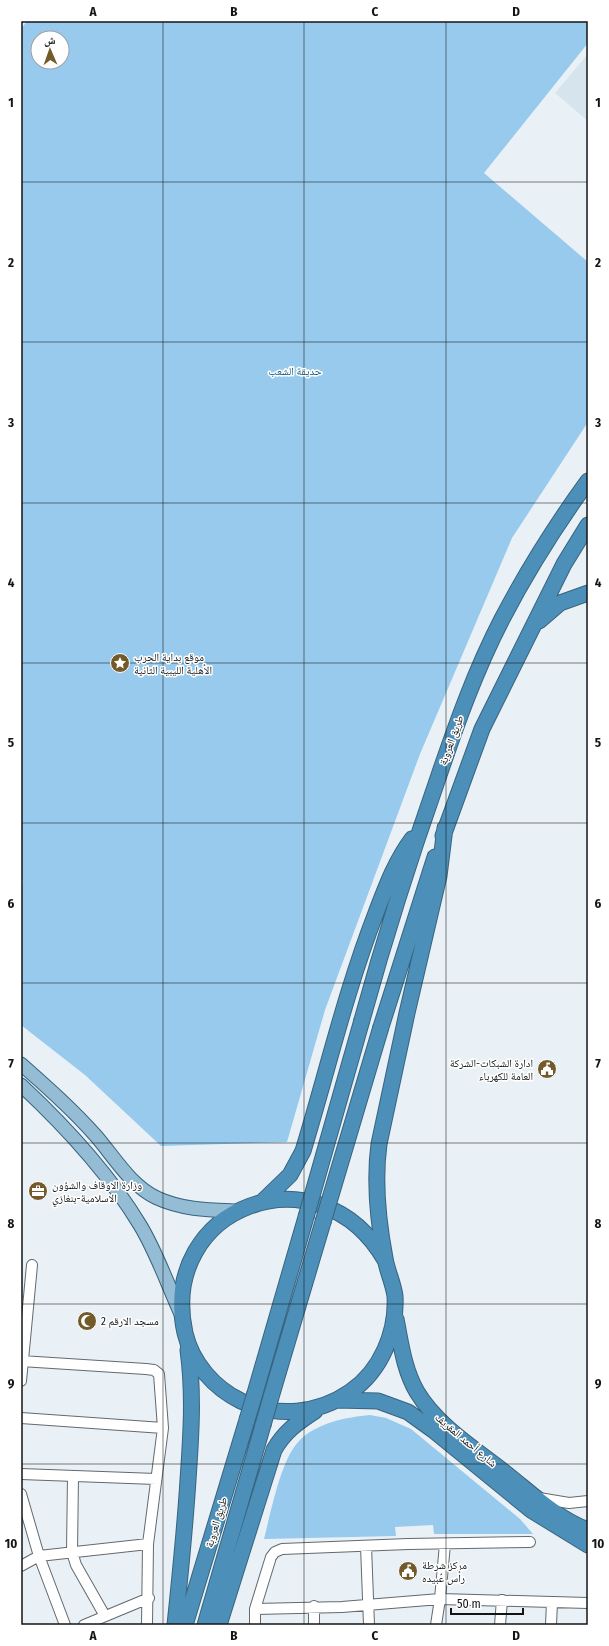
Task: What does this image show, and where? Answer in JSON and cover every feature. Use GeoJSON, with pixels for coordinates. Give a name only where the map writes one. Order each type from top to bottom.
{"type":"FeatureCollection","features":[{"type":"Feature","properties":{"kind":"highway","name":"طريق العروبة"},"geometry":{"type":"LineString","coordinates":[[185,1625],[255,1393],[362,1020],[420,827],[457,723],[502,619],[540,552],[588,480]]}},
{"type":"Feature","properties":{"kind":"highway"},"geometry":{"type":"LineString","coordinates":[[219,1625],[274,1450],[285,1433],[297,1423],[357,1387],[377,1364],[388,1342],[395,1313],[393,1289],[385,1260],[376,1181],[379,1144],[407,1013],[439,876],[445,828],[482,729],[564,564],[588,525]]}},
{"type":"Feature","properties":{"kind":"highway"},"geometry":{"type":"LineString","coordinates":[[529,635],[538,623],[560,603],[588,593]]}},
{"type":"Feature","properties":{"kind":"highway"},"geometry":{"type":"LineString","coordinates":[[261,1202],[290,1175],[303,1151],[352,982],[370,930],[396,864],[420,827]]}},
{"type":"Feature","properties":{"kind":"highway","name":"طريق العروبة"},"geometry":{"type":"LineString","coordinates":[[205,1625],[381,1027],[445,828]]}},
{"type":"Feature","properties":{"kind":"highway"},"geometry":{"type":"LineString","coordinates":[[175,1625],[185,1534],[192,1424],[192,1378],[182,1316],[183,1289],[185,1275],[193,1255],[205,1238],[220,1223],[237,1211],[261,1202],[294,1199],[315,1202],[341,1212],[366,1233],[385,1260]]}},
{"type":"Feature","properties":{"kind":"highway","name":"شارع أحمد المقريف"},"geometry":{"type":"LineString","coordinates":[[395,1313],[410,1378],[426,1405],[447,1427],[537,1498],[566,1518],[588,1530]]}},
{"type":"Feature","properties":{"kind":"highway"},"geometry":{"type":"LineString","coordinates":[[187,1341],[195,1358],[205,1373],[218,1386],[233,1397],[250,1405],[268,1410],[286,1412],[305,1411],[330,1403]]}},
{"type":"Feature","properties":{"kind":"highway","name":"شارع أحمد المقريف"},"geometry":{"type":"LineString","coordinates":[[330,1403],[378,1401],[408,1412],[433,1430],[531,1510],[588,1545]]}},
{"type":"Feature","properties":{"kind":"main road"},"geometry":{"type":"LineString","coordinates":[[21,1064],[49,1089],[95,1135],[133,1180],[143,1189],[158,1198],[180,1206],[237,1211]]}},
{"type":"Feature","properties":{"kind":"main road"},"geometry":{"type":"LineString","coordinates":[[21,1085],[91,1157],[120,1193],[149,1241],[182,1316]]}},
{"type":"Feature","properties":{"kind":"street"},"geometry":{"type":"LineString","coordinates":[[21,1380],[32,1265]]}},
{"type":"Feature","properties":{"kind":"street"},"geometry":{"type":"LineString","coordinates":[[22,1361],[157,1372],[160,1379],[163,1428],[148,1544],[149,1598],[147,1625]]}},
{"type":"Feature","properties":{"kind":"street"},"geometry":{"type":"LineString","coordinates":[[21,1418],[163,1428]]}},
{"type":"Feature","properties":{"kind":"street"},"geometry":{"type":"LineString","coordinates":[[21,1474],[156,1479]]}},
{"type":"Feature","properties":{"kind":"street"},"geometry":{"type":"LineString","coordinates":[[72,1476],[72,1552],[76,1565],[105,1616]]}},
{"type":"Feature","properties":{"kind":"street"},"geometry":{"type":"LineString","coordinates":[[21,1494],[39,1556],[66,1625]]}},
{"type":"Feature","properties":{"kind":"street"},"geometry":{"type":"LineString","coordinates":[[537,1498],[569,1504],[588,1501]]}},
{"type":"Feature","properties":{"kind":"street"},"geometry":{"type":"LineString","coordinates":[[255,1625],[255,1609],[271,1557],[275,1552],[282,1549],[530,1542]]}},
{"type":"Feature","properties":{"kind":"street"},"geometry":{"type":"LineString","coordinates":[[21,1566],[39,1556],[148,1544]]}},
{"type":"Feature","properties":{"kind":"street"},"geometry":{"type":"LineString","coordinates":[[436,1625],[445,1544]]}},
{"type":"Feature","properties":{"kind":"street"},"geometry":{"type":"LineString","coordinates":[[366,1546],[369,1625]]}},
{"type":"Feature","properties":{"kind":"street"},"geometry":{"type":"LineString","coordinates":[[84,1625],[149,1598]]}},
{"type":"Feature","properties":{"kind":"street"},"geometry":{"type":"LineString","coordinates":[[255,1609],[369,1605],[440,1599],[588,1603]]}},
{"type":"Feature","properties":{"kind":"street"},"geometry":{"type":"LineString","coordinates":[[500,1625],[502,1600]]}},
{"type":"Feature","properties":{"kind":"street"},"geometry":{"type":"LineString","coordinates":[[551,1625],[552,1602]]}},
{"type":"Feature","properties":{"kind":"street"},"geometry":{"type":"LineString","coordinates":[[314,1606],[314,1625]]}},
{"type":"Feature","properties":{"kind":"shaded area"},"geometry":{"type":"Polygon","coordinates":[[[588,54],[588,121],[555,93],[588,54]]]}},
{"type":"Feature","properties":{"kind":"green space","name":"حديقة الشعب"},"geometry":{"type":"Polygon","coordinates":[[[27,21],[588,21],[588,43],[484,173],[588,262],[588,422],[512,538],[420,754],[325,1010],[287,1142],[161,1146],[85,1075],[21,1025],[21,894],[23,881],[21,877],[21,29],[27,21]]]}},
{"type":"Feature","properties":{"kind":"green space"},"geometry":{"type":"Polygon","coordinates":[[[370,1415],[386,1418],[411,1429],[520,1519],[533,1534],[434,1534],[433,1525],[395,1527],[396,1536],[264,1539],[273,1501],[282,1473],[287,1460],[299,1441],[323,1425],[342,1419],[370,1415]]]}},
{"type":"Feature","properties":{"kind":"place","name":"موقع بداية الحرب الأهلية الليبية الثانية"},"geometry":{"type":"Point","coordinates":[120,663]}},
{"type":"Feature","properties":{"kind":"place","name":"ادارة الشبكات-الشركة العامة للكهرباء"},"geometry":{"type":"Point","coordinates":[547,1069]}},
{"type":"Feature","properties":{"kind":"place","name":"وزارة الاوقاف والشؤون الاسلامية-بنغازي"},"geometry":{"type":"Point","coordinates":[38,1191]}},
{"type":"Feature","properties":{"kind":"place","name":"مسجد الارقم 2"},"geometry":{"type":"Point","coordinates":[87,1321]}},
{"type":"Feature","properties":{"kind":"place","name":"مركز شرطة رأس عُبيده"},"geometry":{"type":"Point","coordinates":[408,1571]}}]}
